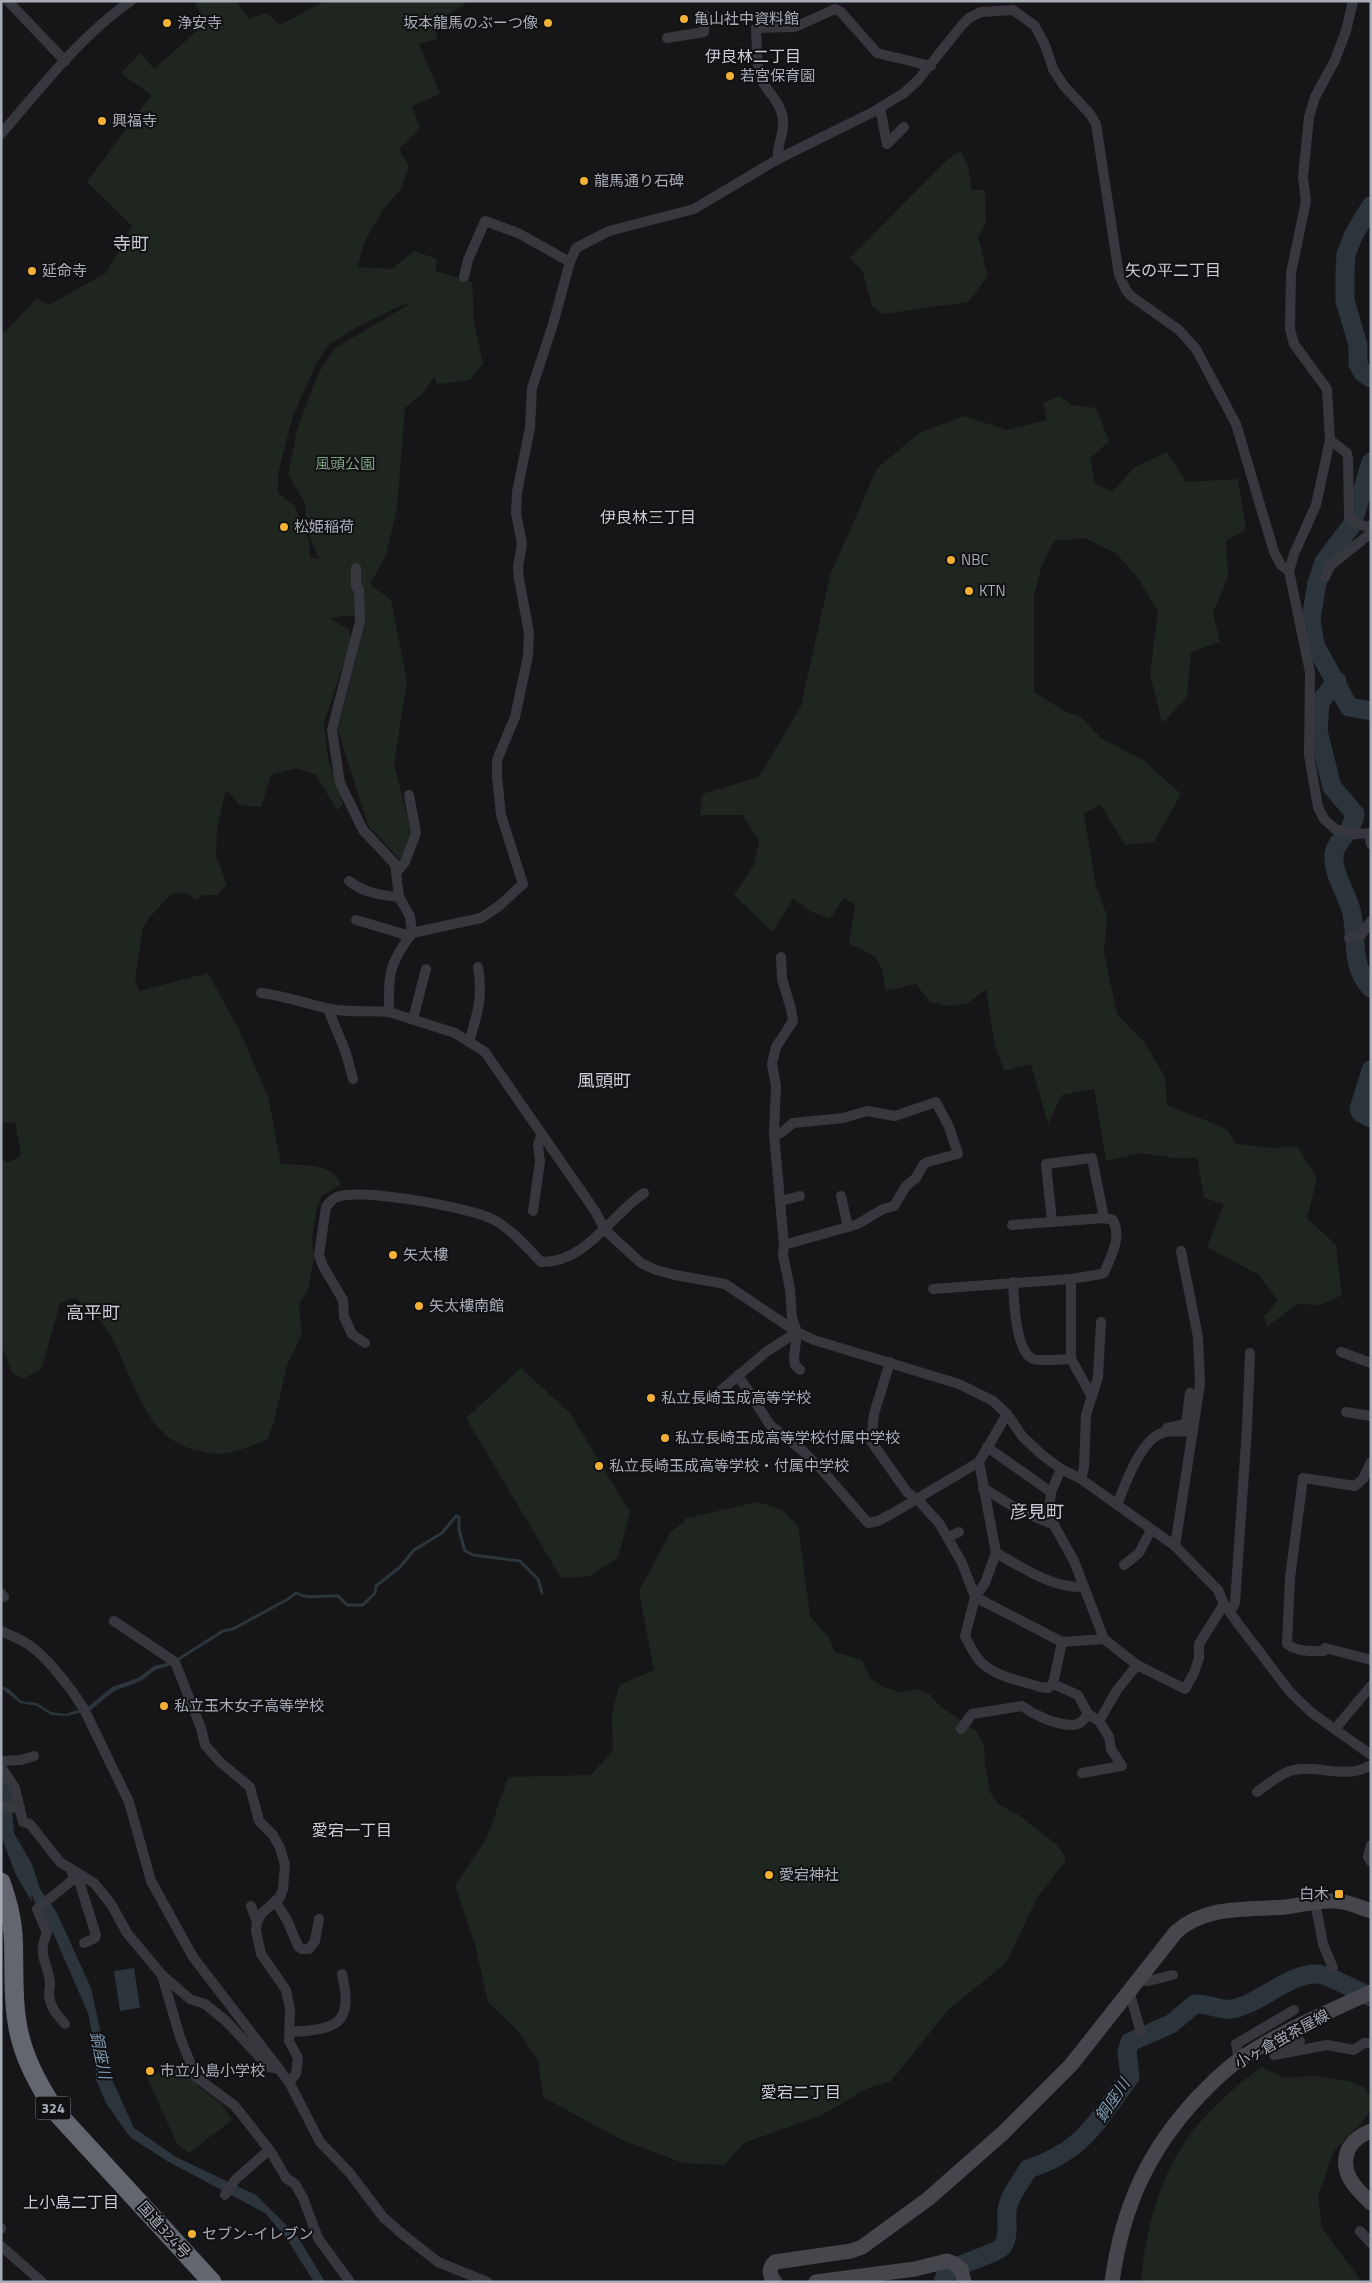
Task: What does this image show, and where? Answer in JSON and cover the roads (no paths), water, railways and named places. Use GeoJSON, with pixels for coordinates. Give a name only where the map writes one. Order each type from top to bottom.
{"type":"FeatureCollection","features":[{"type":"Feature","properties":{"kind":"highway","name":"国道324号"},"geometry":{"type":"LineString","coordinates":[[1,1882],[9,1909],[13,1933],[14,2004],[17,2023],[26,2058],[37,2082],[56,2112],[212,2282]]}},
{"type":"Feature","properties":{"kind":"street"},"geometry":{"type":"LineString","coordinates":[[8,1],[65,61]]}},
{"type":"Feature","properties":{"kind":"street"},"geometry":{"type":"LineString","coordinates":[[1,134],[65,61],[113,14],[132,1]]}},
{"type":"Feature","properties":{"kind":"street"},"geometry":{"type":"LineString","coordinates":[[1353,1],[1346,31],[1335,60],[1315,97],[1309,117],[1303,177],[1306,201],[1291,273],[1290,329],[1294,344],[1327,389],[1330,440],[1316,505],[1294,554],[1289,571],[1310,672],[1308,755],[1318,807],[1324,820],[1334,829],[1340,832],[1370,837]]}},
{"type":"Feature","properties":{"kind":"street"},"geometry":{"type":"LineString","coordinates":[[778,159],[784,120],[780,108],[760,77],[756,28],[795,27],[835,9],[841,12],[877,53],[931,66]]}},
{"type":"Feature","properties":{"kind":"street"},"geometry":{"type":"LineString","coordinates":[[356,920],[411,934],[481,918],[499,906],[523,884],[501,815],[497,776],[497,760],[515,717],[528,656],[529,633],[518,567],[522,544],[516,513],[517,492],[528,435],[532,388],[553,324],[570,262],[576,248],[609,231],[694,209],[778,159],[880,108],[904,93],[931,66],[962,26],[976,13],[994,10],[1013,10],[1035,26],[1045,45],[1053,69],[1064,86],[1090,114],[1096,124],[1106,177],[1116,265],[1126,290],[1131,296],[1179,330],[1196,349],[1236,424],[1274,552],[1280,565],[1289,571]]}},
{"type":"Feature","properties":{"kind":"street"},"geometry":{"type":"LineString","coordinates":[[667,38],[704,32],[706,16]]}},
{"type":"Feature","properties":{"kind":"street"},"geometry":{"type":"LineString","coordinates":[[880,108],[887,144],[904,127]]}},
{"type":"Feature","properties":{"kind":"street"},"geometry":{"type":"LineString","coordinates":[[464,277],[468,260],[485,221],[518,233],[570,262]]}},
{"type":"Feature","properties":{"kind":"street"},"geometry":{"type":"LineString","coordinates":[[1330,440],[1347,453],[1349,517],[1358,524],[1368,527],[1371,525]]}},
{"type":"Feature","properties":{"kind":"street"},"geometry":{"type":"LineString","coordinates":[[1325,577],[1330,566],[1371,533]]}},
{"type":"Feature","properties":{"kind":"street"},"geometry":{"type":"LineString","coordinates":[[356,568],[356,588],[359,589],[360,621],[332,730],[340,783],[363,830],[395,864],[399,897],[410,916],[411,934],[392,965],[388,983],[390,1012]]}},
{"type":"Feature","properties":{"kind":"street"},"geometry":{"type":"LineString","coordinates":[[397,872],[405,862],[416,833],[409,795]]}},
{"type":"Feature","properties":{"kind":"street"},"geometry":{"type":"LineString","coordinates":[[349,881],[372,893],[399,897]]}},
{"type":"Feature","properties":{"kind":"street"},"geometry":{"type":"LineString","coordinates":[[1350,938],[1361,935],[1371,920]]}},
{"type":"Feature","properties":{"kind":"street"},"geometry":{"type":"LineString","coordinates":[[781,957],[782,979],[793,1021],[776,1047],[772,1064],[776,1086],[774,1134],[781,1201],[783,1255],[790,1289],[792,1318],[797,1332],[794,1358],[795,1365],[800,1370]]}},
{"type":"Feature","properties":{"kind":"street"},"geometry":{"type":"LineString","coordinates":[[469,1042],[481,1001],[482,990],[478,967]]}},
{"type":"Feature","properties":{"kind":"street"},"geometry":{"type":"LineString","coordinates":[[413,1019],[426,969]]}},
{"type":"Feature","properties":{"kind":"street"},"geometry":{"type":"LineString","coordinates":[[262,993],[286,996],[328,1008],[352,1012],[390,1012],[455,1033],[485,1052],[595,1211],[605,1230],[641,1263],[666,1273],[725,1284],[797,1332],[814,1340],[890,1362],[971,1389],[993,1402],[1007,1414],[1022,1436],[1061,1469],[1081,1480],[1175,1546],[1218,1590],[1227,1608],[1290,1692],[1312,1713],[1371,1755]]}},
{"type":"Feature","properties":{"kind":"street"},"geometry":{"type":"LineString","coordinates":[[328,1008],[346,1053],[353,1079]]}},
{"type":"Feature","properties":{"kind":"street"},"geometry":{"type":"LineString","coordinates":[[774,1134],[781,1133],[792,1122],[843,1118],[867,1111],[895,1116],[936,1102],[949,1126],[958,1154],[927,1162],[923,1165],[916,1178],[906,1186],[894,1206],[848,1227],[784,1245]]}},
{"type":"Feature","properties":{"kind":"street"},"geometry":{"type":"LineString","coordinates":[[533,1211],[540,1162],[538,1144],[542,1134]]}},
{"type":"Feature","properties":{"kind":"street"},"geometry":{"type":"LineString","coordinates":[[1052,1222],[1046,1164],[1092,1158],[1104,1218]]}},
{"type":"Feature","properties":{"kind":"street"},"geometry":{"type":"LineString","coordinates":[[365,1343],[352,1334],[344,1317],[343,1300],[323,1266],[319,1255],[326,1207],[337,1197],[356,1195],[412,1200],[482,1215],[494,1219],[541,1262],[559,1259],[587,1246],[626,1208],[644,1194]]}},
{"type":"Feature","properties":{"kind":"street"},"geometry":{"type":"LineString","coordinates":[[781,1201],[800,1196]]}},
{"type":"Feature","properties":{"kind":"street"},"geometry":{"type":"LineString","coordinates":[[841,1196],[848,1227]]}},
{"type":"Feature","properties":{"kind":"street"},"geometry":{"type":"LineString","coordinates":[[933,1289],[1071,1278],[1104,1273],[1116,1244],[1118,1229],[1113,1220],[1104,1218],[1012,1225]]}},
{"type":"Feature","properties":{"kind":"street"},"geometry":{"type":"LineString","coordinates":[[1175,1546],[1200,1384],[1198,1337],[1182,1251]]}},
{"type":"Feature","properties":{"kind":"street"},"geometry":{"type":"LineString","coordinates":[[1071,1278],[1071,1359],[1091,1395]]}},
{"type":"Feature","properties":{"kind":"street"},"geometry":{"type":"LineString","coordinates":[[1013,1282],[1016,1327],[1027,1353],[1034,1359],[1071,1359]]}},
{"type":"Feature","properties":{"kind":"street"},"geometry":{"type":"LineString","coordinates":[[1081,1480],[1086,1414],[1098,1376],[1101,1322]]}},
{"type":"Feature","properties":{"kind":"street"},"geometry":{"type":"LineString","coordinates":[[720,1390],[766,1352],[797,1332]]}},
{"type":"Feature","properties":{"kind":"street"},"geometry":{"type":"LineString","coordinates":[[1341,1352],[1371,1363]]}},
{"type":"Feature","properties":{"kind":"street"},"geometry":{"type":"LineString","coordinates":[[1061,1469],[1051,1492],[1049,1513],[1074,1561],[1082,1587],[1104,1639],[1137,1665],[1184,1688],[1194,1673],[1199,1658],[1198,1644],[1227,1608],[1235,1603],[1250,1353]]}},
{"type":"Feature","properties":{"kind":"street"},"geometry":{"type":"LineString","coordinates":[[890,1362],[874,1414],[872,1441],[894,1476],[907,1492],[928,1510],[948,1537],[962,1562],[975,1597],[1062,1642],[1104,1639]]}},
{"type":"Feature","properties":{"kind":"street"},"geometry":{"type":"LineString","coordinates":[[738,1375],[770,1425],[816,1464],[868,1523],[878,1521],[979,1462],[1007,1414]]}},
{"type":"Feature","properties":{"kind":"street"},"geometry":{"type":"LineString","coordinates":[[1117,1505],[1136,1460],[1154,1439],[1169,1426],[1186,1424],[1190,1393]]}},
{"type":"Feature","properties":{"kind":"street"},"geometry":{"type":"LineString","coordinates":[[1346,1412],[1371,1416]]}},
{"type":"Feature","properties":{"kind":"street"},"geometry":{"type":"LineString","coordinates":[[1163,1432],[1193,1432]]}},
{"type":"Feature","properties":{"kind":"street"},"geometry":{"type":"LineString","coordinates":[[987,1447],[1051,1492]]}},
{"type":"Feature","properties":{"kind":"street"},"geometry":{"type":"LineString","coordinates":[[979,1462],[996,1553],[985,1583],[975,1597],[965,1636],[974,1654],[982,1664],[996,1672],[1048,1688],[1053,1684],[1062,1642]]}},
{"type":"Feature","properties":{"kind":"street"},"geometry":{"type":"LineString","coordinates":[[1371,1462],[1363,1479],[1355,1486],[1303,1478],[1290,1578],[1287,1644],[1303,1651],[1324,1651],[1325,1648],[1371,1660]]}},
{"type":"Feature","properties":{"kind":"street"},"geometry":{"type":"LineString","coordinates":[[984,1488],[1019,1510],[1054,1525]]}},
{"type":"Feature","properties":{"kind":"street"},"geometry":{"type":"LineString","coordinates":[[1124,1565],[1139,1553],[1151,1530]]}},
{"type":"Feature","properties":{"kind":"street"},"geometry":{"type":"LineString","coordinates":[[948,1537],[959,1532]]}},
{"type":"Feature","properties":{"kind":"street"},"geometry":{"type":"LineString","coordinates":[[996,1553],[1049,1581],[1082,1587]]}},
{"type":"Feature","properties":{"kind":"street"},"geometry":{"type":"LineString","coordinates":[[114,1621],[175,1662],[201,1728],[205,1745],[220,1762],[250,1787],[258,1821],[273,1835],[285,1865],[283,1889],[280,1896],[262,1914],[257,1922]]}},
{"type":"Feature","properties":{"kind":"street"},"geometry":{"type":"LineString","coordinates":[[1,1631],[26,1643],[40,1654],[76,1696],[91,1722],[129,1802],[151,1881],[194,1957],[289,2082],[320,2142],[349,2172],[383,2218],[438,2262],[487,2282]]}},
{"type":"Feature","properties":{"kind":"street"},"geometry":{"type":"LineString","coordinates":[[1099,1721],[1117,1690],[1137,1665]]}},
{"type":"Feature","properties":{"kind":"street"},"geometry":{"type":"LineString","coordinates":[[1053,1684],[1078,1696],[1088,1714],[1099,1721],[1109,1737],[1111,1748],[1122,1766],[1082,1773]]}},
{"type":"Feature","properties":{"kind":"street"},"geometry":{"type":"LineString","coordinates":[[1335,1729],[1371,1686]]}},
{"type":"Feature","properties":{"kind":"street"},"geometry":{"type":"LineString","coordinates":[[961,1729],[972,1714],[1022,1706],[1035,1716],[1074,1726],[1082,1722],[1088,1714]]}},
{"type":"Feature","properties":{"kind":"street"},"geometry":{"type":"LineString","coordinates":[[1,1761],[21,1760],[34,1756]]}},
{"type":"Feature","properties":{"kind":"street"},"geometry":{"type":"LineString","coordinates":[[1257,1792],[1281,1775],[1292,1770],[1313,1768],[1346,1774],[1371,1766]]}},
{"type":"Feature","properties":{"kind":"street"},"geometry":{"type":"LineString","coordinates":[[1,1767],[15,1788],[23,1822],[30,1824],[44,1845],[72,1873],[80,1884],[96,1935],[95,1938],[84,1943]]}},
{"type":"Feature","properties":{"kind":"street"},"geometry":{"type":"LineString","coordinates":[[2,1807],[20,1808]]}},
{"type":"Feature","properties":{"kind":"street"},"geometry":{"type":"LineString","coordinates":[[1371,1845],[1368,1857],[1371,1862]]}},
{"type":"Feature","properties":{"kind":"street"},"geometry":{"type":"LineString","coordinates":[[72,1873],[94,1883],[111,1904],[127,1933],[162,1975],[190,1999],[205,2004],[226,2020],[269,2067],[279,2069]]}},
{"type":"Feature","properties":{"kind":"street"},"geometry":{"type":"LineString","coordinates":[[65,2024],[52,2008],[49,1993],[51,1982],[42,1956],[42,1945],[47,1932],[37,1909],[72,1873]]}},
{"type":"Feature","properties":{"kind":"street"},"geometry":{"type":"LineString","coordinates":[[275,1901],[287,1920],[298,1946],[302,1949],[309,1949],[315,1941],[319,1919]]}},
{"type":"Feature","properties":{"kind":"street"},"geometry":{"type":"LineString","coordinates":[[775,2282],[770,2275],[770,2271],[776,2262],[851,2251],[862,2247],[928,2200],[1003,2133],[1071,2065],[1133,1985],[1184,1924],[1222,1911],[1285,1907],[1316,1902],[1339,1901],[1371,1911]]}},
{"type":"Feature","properties":{"kind":"street"},"geometry":{"type":"LineString","coordinates":[[1316,1902],[1322,1944],[1332,1968]]}},
{"type":"Feature","properties":{"kind":"street"},"geometry":{"type":"LineString","coordinates":[[251,1906],[257,1922],[258,1944],[261,1954],[286,1990],[290,2009],[289,2041],[298,2058],[296,2074],[289,2082]]}},
{"type":"Feature","properties":{"kind":"street"},"geometry":{"type":"LineString","coordinates":[[290,2032],[325,2028],[342,2018],[346,2009],[346,1993],[342,1974]]}},
{"type":"Feature","properties":{"kind":"street"},"geometry":{"type":"LineString","coordinates":[[162,1975],[180,2037],[196,2077],[235,2106],[269,2150],[286,2178],[295,2184],[318,2238],[350,2282]]}},
{"type":"Feature","properties":{"kind":"street"},"geometry":{"type":"LineString","coordinates":[[1133,1985],[1173,1975]]}},
{"type":"Feature","properties":{"kind":"street"},"geometry":{"type":"LineString","coordinates":[[1133,1985],[1141,2033]]}},
{"type":"Feature","properties":{"kind":"street","name":"小ヶ倉蛍茶屋線"},"geometry":{"type":"LineString","coordinates":[[1112,2282],[1122,2225],[1134,2194],[1163,2138],[1175,2122],[1200,2095],[1239,2060],[1296,2028],[1371,1992]]}},
{"type":"Feature","properties":{"kind":"street"},"geometry":{"type":"LineString","coordinates":[[1239,2060],[1236,2044],[1294,2010]]}},
{"type":"Feature","properties":{"kind":"street"},"geometry":{"type":"LineString","coordinates":[[1300,2042],[1274,2055],[1328,2045],[1354,2050],[1364,2043],[1371,2044]]}},
{"type":"Feature","properties":{"kind":"street"},"geometry":{"type":"LineString","coordinates":[[1371,2131],[1358,2138],[1351,2145],[1344,2164],[1350,2180],[1371,2203]]}},
{"type":"Feature","properties":{"kind":"street"},"geometry":{"type":"LineString","coordinates":[[228,2190],[269,2150]]}},
{"type":"Feature","properties":{"kind":"street"},"geometry":{"type":"LineString","coordinates":[[1360,2231],[1371,2243]]}},
{"type":"Feature","properties":{"kind":"street"},"geometry":{"type":"LineString","coordinates":[[1,2246],[42,2282]]}},
{"type":"Feature","properties":{"kind":"street"},"geometry":{"type":"LineString","coordinates":[[816,2282],[915,2269],[947,2262],[959,2271]]}},
{"type":"Feature","properties":{"kind":"water"},"geometry":{"type":"Polygon","coordinates":[[[170,1662],[172,1665],[155,1670],[141,1681],[114,1691],[91,1710],[67,1716],[51,1715],[37,1706],[20,1703],[1,1688],[1,1686],[9,1689],[21,1701],[37,1703],[51,1712],[66,1714],[89,1706],[112,1687],[138,1678],[154,1666],[170,1662]]]}},
{"type":"Feature","properties":{"kind":"water"},"geometry":{"type":"Polygon","coordinates":[[[1,1770],[9,1783],[16,1804],[12,1810],[14,1833],[32,1864],[40,1889],[57,1913],[91,1988],[110,2075],[134,2128],[176,2157],[256,2195],[298,2237],[325,2282],[314,2282],[287,2239],[265,2213],[167,2161],[130,2137],[106,2103],[96,2080],[95,2049],[88,2013],[53,1933],[36,1906],[33,1897],[31,1896],[32,1902],[16,1875],[2,1838],[3,1797],[1,1770]]]}},
{"type":"Feature","properties":{"kind":"water"},"geometry":{"type":"Polygon","coordinates":[[[134,1968],[140,2008],[120,2011],[114,1971],[134,1968]]]}},
{"type":"Feature","properties":{"kind":"waterway"},"geometry":{"type":"LineString","coordinates":[[1371,206],[1354,234],[1346,254],[1345,274],[1345,301],[1358,345],[1358,364],[1363,373],[1371,378]]}},
{"type":"Feature","properties":{"kind":"waterway"},"geometry":{"type":"LineString","coordinates":[[1371,462],[1352,525],[1324,562],[1317,583],[1311,619],[1315,645],[1349,707],[1371,711]]}},
{"type":"Feature","properties":{"kind":"waterway"},"geometry":{"type":"LineString","coordinates":[[1337,681],[1320,702],[1318,731],[1332,787],[1355,814],[1351,827],[1335,849],[1334,862],[1352,914],[1360,972],[1371,988]]}},
{"type":"Feature","properties":{"kind":"waterway"},"geometry":{"type":"LineString","coordinates":[[1371,1070],[1359,1109],[1361,1113],[1371,1118]]}},
{"type":"Feature","properties":{"kind":"waterway"},"geometry":{"type":"LineString","coordinates":[[177,1660],[223,1631],[233,1629],[296,1593],[310,1597],[338,1596],[347,1605],[363,1605],[375,1593],[376,1586],[400,1567],[414,1550],[442,1533],[456,1516],[459,1517],[459,1530],[465,1551],[473,1555],[520,1561],[538,1579],[542,1593]]}},
{"type":"Feature","properties":{"kind":"waterway","name":"銅座川"},"geometry":{"type":"LineString","coordinates":[[943,2282],[948,2270],[1002,2247],[1007,2234],[1008,2204],[1028,2169],[1064,2153],[1077,2143],[1098,2120],[1130,2077],[1127,2052],[1130,2042],[1171,2024],[1195,2004],[1232,2009],[1243,2006],[1286,1983],[1307,1975],[1323,1975],[1371,1997]]}},
{"type":"Feature","properties":{"kind":"place","name":"亀山社中資料館"},"geometry":{"type":"Point","coordinates":[684,19]}},
{"type":"Feature","properties":{"kind":"place","name":"浄安寺"},"geometry":{"type":"Point","coordinates":[167,23]}},
{"type":"Feature","properties":{"kind":"place","name":"坂本龍馬のぶーつ像"},"geometry":{"type":"Point","coordinates":[548,23]}},
{"type":"Feature","properties":{"kind":"place","name":"若宮保育園"},"geometry":{"type":"Point","coordinates":[730,76]}},
{"type":"Feature","properties":{"kind":"place","name":"興福寺"},"geometry":{"type":"Point","coordinates":[102,121]}},
{"type":"Feature","properties":{"kind":"place","name":"龍馬通り石碑"},"geometry":{"type":"Point","coordinates":[584,181]}},
{"type":"Feature","properties":{"kind":"place","name":"延命寺"},"geometry":{"type":"Point","coordinates":[32,271]}},
{"type":"Feature","properties":{"kind":"place","name":"松姫稲荷"},"geometry":{"type":"Point","coordinates":[284,527]}},
{"type":"Feature","properties":{"kind":"place","name":"NBC"},"geometry":{"type":"Point","coordinates":[951,560]}},
{"type":"Feature","properties":{"kind":"place","name":"KTN"},"geometry":{"type":"Point","coordinates":[969,591]}},
{"type":"Feature","properties":{"kind":"place","name":"矢太樓"},"geometry":{"type":"Point","coordinates":[393,1255]}},
{"type":"Feature","properties":{"kind":"place","name":"矢太樓南館"},"geometry":{"type":"Point","coordinates":[419,1306]}},
{"type":"Feature","properties":{"kind":"place","name":"私立長崎玉成高等学校"},"geometry":{"type":"Point","coordinates":[651,1398]}},
{"type":"Feature","properties":{"kind":"place","name":"私立長崎玉成高等学校付属中学校"},"geometry":{"type":"Point","coordinates":[665,1438]}},
{"type":"Feature","properties":{"kind":"place","name":"私立長崎玉成高等学校・付属中学校"},"geometry":{"type":"Point","coordinates":[599,1466]}},
{"type":"Feature","properties":{"kind":"place","name":"私立玉木女子高等学校"},"geometry":{"type":"Point","coordinates":[164,1706]}},
{"type":"Feature","properties":{"kind":"place","name":"愛宕神社"},"geometry":{"type":"Point","coordinates":[769,1875]}},
{"type":"Feature","properties":{"kind":"place","name":"白木"},"geometry":{"type":"Point","coordinates":[1339,1894]}},
{"type":"Feature","properties":{"kind":"place","name":"市立小島小学校"},"geometry":{"type":"Point","coordinates":[150,2071]}},
{"type":"Feature","properties":{"kind":"place","name":"セブン-イレブン"},"geometry":{"type":"Point","coordinates":[192,2234]}},
{"type":"Feature","properties":{"kind":"district","name":"伊良林二丁目"},"geometry":{"type":"Point","coordinates":[753,56]}},
{"type":"Feature","properties":{"kind":"district","name":"寺町"},"geometry":{"type":"Point","coordinates":[131,244]}},
{"type":"Feature","properties":{"kind":"district","name":"矢の平二丁目"},"geometry":{"type":"Point","coordinates":[1173,270]}},
{"type":"Feature","properties":{"kind":"district","name":"伊良林三丁目"},"geometry":{"type":"Point","coordinates":[648,517]}},
{"type":"Feature","properties":{"kind":"district","name":"風頭町"},"geometry":{"type":"Point","coordinates":[604,1081]}},
{"type":"Feature","properties":{"kind":"district","name":"高平町"},"geometry":{"type":"Point","coordinates":[93,1313]}},
{"type":"Feature","properties":{"kind":"district","name":"彦見町"},"geometry":{"type":"Point","coordinates":[1037,1512]}},
{"type":"Feature","properties":{"kind":"district","name":"愛宕一丁目"},"geometry":{"type":"Point","coordinates":[352,1830]}},
{"type":"Feature","properties":{"kind":"district","name":"愛宕二丁目"},"geometry":{"type":"Point","coordinates":[801,2092]}},
{"type":"Feature","properties":{"kind":"district","name":"上小島二丁目"},"geometry":{"type":"Point","coordinates":[71,2202]}},
{"type":"Feature","properties":{"kind":"park label","name":"風頭公園"},"geometry":{"type":"Point","coordinates":[345,464]}}]}
